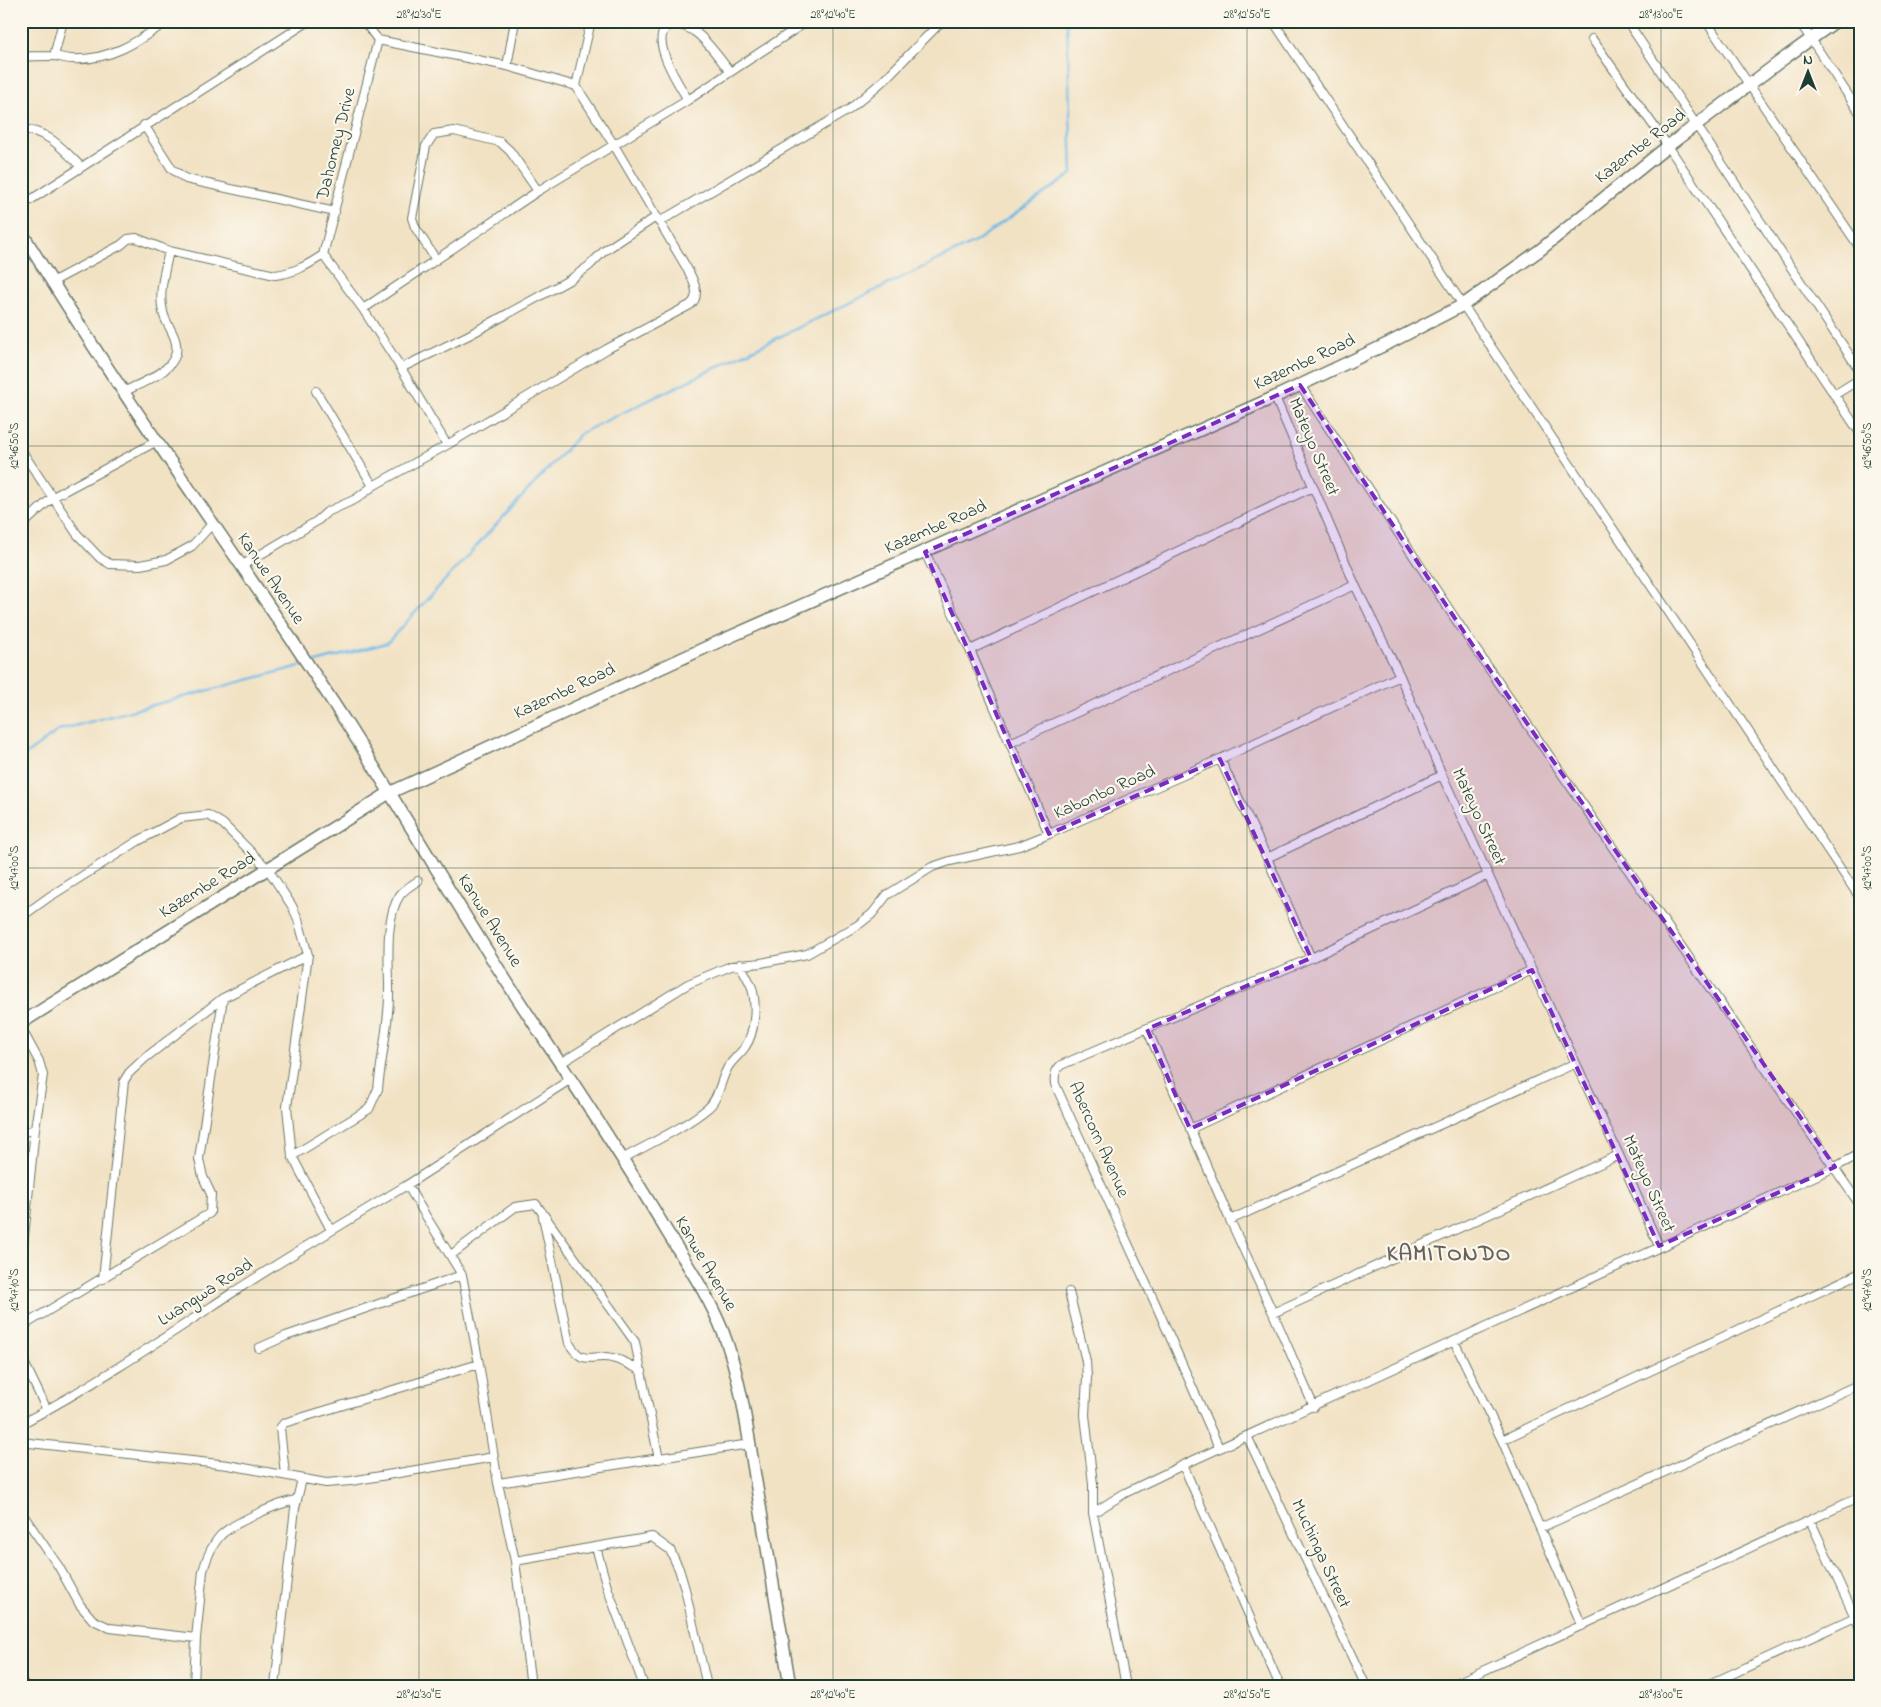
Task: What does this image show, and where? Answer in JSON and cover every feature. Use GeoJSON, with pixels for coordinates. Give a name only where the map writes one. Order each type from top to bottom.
{"type":"FeatureCollection","features":[{"type":"Feature","properties":{"kind":"main road","name":"Kazembe Road"},"geometry":{"type":"LineString","coordinates":[[21,1024],[389,793],[709,646],[1274,397],[1389,343],[1463,305],[1540,250],[1668,146],[1836,21]]}},
{"type":"Feature","properties":{"kind":"main road","name":"Kanwe Avenue"},"geometry":{"type":"LineString","coordinates":[[21,231],[123,392],[349,728],[506,981],[622,1159],[707,1299],[730,1353],[750,1444],[790,1686]]}},
{"type":"Feature","properties":{"kind":"street"},"geometry":{"type":"LineString","coordinates":[[54,56],[63,21]]}},
{"type":"Feature","properties":{"kind":"street"},"geometry":{"type":"LineString","coordinates":[[21,56],[54,56],[71,59],[101,57],[125,48],[145,37],[167,21]]}},
{"type":"Feature","properties":{"kind":"street"},"geometry":{"type":"LineString","coordinates":[[21,206],[144,125],[310,21]]}},
{"type":"Feature","properties":{"kind":"street"},"geometry":{"type":"LineString","coordinates":[[241,566],[317,521],[327,512],[356,499],[373,486],[447,445],[607,349],[694,302],[695,286],[688,270],[576,86],[507,66],[378,40],[364,21]]}},
{"type":"Feature","properties":{"kind":"street"},"geometry":{"type":"LineString","coordinates":[[507,66],[515,21]]}},
{"type":"Feature","properties":{"kind":"street"},"geometry":{"type":"LineString","coordinates":[[576,86],[591,21]]}},
{"type":"Feature","properties":{"kind":"street"},"geometry":{"type":"LineString","coordinates":[[362,309],[538,191],[688,100],[798,24],[811,21]]}},
{"type":"Feature","properties":{"kind":"street"},"geometry":{"type":"LineString","coordinates":[[402,368],[469,335],[571,279],[589,266],[604,251],[850,109],[884,80],[942,21]]}},
{"type":"Feature","properties":{"kind":"street"},"geometry":{"type":"LineString","coordinates":[[1273,21],[1860,898]]}},
{"type":"Feature","properties":{"kind":"street"},"geometry":{"type":"LineString","coordinates":[[1627,21],[1860,371]]}},
{"type":"Feature","properties":{"kind":"street"},"geometry":{"type":"LineString","coordinates":[[1706,21],[1860,248]]}},
{"type":"Feature","properties":{"kind":"street"},"geometry":{"type":"LineString","coordinates":[[1799,21],[1860,112]]}},
{"type":"Feature","properties":{"kind":"street"},"geometry":{"type":"LineString","coordinates":[[688,100],[667,65],[663,53],[662,40],[664,31],[670,26],[678,24],[700,36],[730,72]]}},
{"type":"Feature","properties":{"kind":"street"},"geometry":{"type":"LineString","coordinates":[[1592,38],[1668,146],[1860,433]]}},
{"type":"Feature","properties":{"kind":"street","name":"Dahomey Drive"},"geometry":{"type":"LineString","coordinates":[[324,255],[378,40]]}},
{"type":"Feature","properties":{"kind":"street"},"geometry":{"type":"LineString","coordinates":[[144,125],[172,170],[186,179],[335,212]]}},
{"type":"Feature","properties":{"kind":"street"},"geometry":{"type":"LineString","coordinates":[[21,129],[44,134],[81,167]]}},
{"type":"Feature","properties":{"kind":"street"},"geometry":{"type":"LineString","coordinates":[[436,260],[415,227],[412,218],[426,146],[434,134],[454,131],[500,142],[510,151],[538,191]]}},
{"type":"Feature","properties":{"kind":"street"},"geometry":{"type":"LineString","coordinates":[[52,282],[121,245],[128,239],[136,238],[169,251],[275,275],[287,274],[307,266],[324,255],[402,368],[447,445]]}},
{"type":"Feature","properties":{"kind":"street"},"geometry":{"type":"LineString","coordinates":[[123,392],[153,378],[167,368],[177,352],[176,340],[163,313],[161,302],[169,251]]}},
{"type":"Feature","properties":{"kind":"street"},"geometry":{"type":"LineString","coordinates":[[1834,395],[1860,379]]}},
{"type":"Feature","properties":{"kind":"street"},"geometry":{"type":"LineString","coordinates":[[1300,385],[1472,644],[1766,1072],[1835,1167],[1860,1205]]}},
{"type":"Feature","properties":{"kind":"street"},"geometry":{"type":"LineString","coordinates":[[316,391],[373,486]]}},
{"type":"Feature","properties":{"kind":"street","name":"Mateyo Street"},"geometry":{"type":"LineString","coordinates":[[1274,397],[1355,585],[1400,676],[1442,775],[1619,1155],[1659,1246]]}},
{"type":"Feature","properties":{"kind":"street"},"geometry":{"type":"LineString","coordinates":[[21,526],[53,497],[157,441]]}},
{"type":"Feature","properties":{"kind":"street"},"geometry":{"type":"LineString","coordinates":[[21,450],[77,534],[100,558],[110,564],[140,565],[166,560],[192,546],[212,524]]}},
{"type":"Feature","properties":{"kind":"street"},"geometry":{"type":"LineString","coordinates":[[970,650],[1313,487]]}},
{"type":"Feature","properties":{"kind":"street","name":"Kabonbo Road"},"geometry":{"type":"LineString","coordinates":[[924,552],[970,650],[1050,834],[1220,759],[1400,676]]}},
{"type":"Feature","properties":{"kind":"street"},"geometry":{"type":"LineString","coordinates":[[1010,743],[1355,585]]}},
{"type":"Feature","properties":{"kind":"street"},"geometry":{"type":"LineString","coordinates":[[1220,759],[1267,858],[1311,958]]}},
{"type":"Feature","properties":{"kind":"street"},"geometry":{"type":"LineString","coordinates":[[1267,858],[1442,775]]}},
{"type":"Feature","properties":{"kind":"street"},"geometry":{"type":"LineString","coordinates":[[21,917],[106,861],[181,818],[208,815],[223,824],[268,869],[292,906],[298,919],[308,955],[287,1108],[292,1156],[331,1230]]}},
{"type":"Feature","properties":{"kind":"street"},"geometry":{"type":"LineString","coordinates":[[561,1064],[679,988],[719,970],[740,964],[761,963],[807,954],[858,925],[872,914],[887,895],[932,867],[950,861],[1019,846],[1050,834]]}},
{"type":"Feature","properties":{"kind":"street","name":"Abercorn Avenue"},"geometry":{"type":"LineString","coordinates":[[1219,1448],[1055,1084],[1054,1076],[1056,1070],[1061,1065],[1311,958],[1488,875]]}},
{"type":"Feature","properties":{"kind":"street"},"geometry":{"type":"LineString","coordinates":[[292,1156],[369,1109],[374,1100],[378,1089],[389,997],[388,963],[392,916],[400,896],[406,889],[418,881]]}},
{"type":"Feature","properties":{"kind":"street"},"geometry":{"type":"LineString","coordinates":[[103,1278],[124,1081],[129,1073],[145,1058],[224,998],[308,955]]}},
{"type":"Feature","properties":{"kind":"street"},"geometry":{"type":"LineString","coordinates":[[622,1159],[682,1125],[708,1108],[713,1102],[726,1070],[735,1057],[745,1048],[750,1038],[753,1024],[754,1005],[752,988],[740,964]]}},
{"type":"Feature","properties":{"kind":"street"},"geometry":{"type":"LineString","coordinates":[[1190,1129],[1532,970]]}},
{"type":"Feature","properties":{"kind":"street"},"geometry":{"type":"LineString","coordinates":[[21,1327],[210,1213],[210,1194],[203,1177],[199,1159],[224,998]]}},
{"type":"Feature","properties":{"kind":"street"},"geometry":{"type":"LineString","coordinates":[[21,1028],[39,1061],[43,1076],[35,1129],[21,1266]]}},
{"type":"Feature","properties":{"kind":"street"},"geometry":{"type":"LineString","coordinates":[[1147,1029],[1314,1407]]}},
{"type":"Feature","properties":{"kind":"street"},"geometry":{"type":"LineString","coordinates":[[1230,1220],[1576,1062]]}},
{"type":"Feature","properties":{"kind":"street","name":"Luangwa Road"},"geometry":{"type":"LineString","coordinates":[[21,1424],[149,1348],[331,1230],[407,1185],[571,1079]]}},
{"type":"Feature","properties":{"kind":"street"},"geometry":{"type":"LineString","coordinates":[[21,1133],[35,1129]]}},
{"type":"Feature","properties":{"kind":"street"},"geometry":{"type":"LineString","coordinates":[[1093,1513],[1125,1493],[1219,1448],[1314,1407],[1860,1154]]}},
{"type":"Feature","properties":{"kind":"street"},"geometry":{"type":"LineString","coordinates":[[1273,1313],[1619,1155]]}},
{"type":"Feature","properties":{"kind":"street"},"geometry":{"type":"LineString","coordinates":[[407,1185],[462,1276],[479,1364],[498,1483],[515,1560],[532,1686]]}},
{"type":"Feature","properties":{"kind":"street"},"geometry":{"type":"LineString","coordinates":[[450,1255],[515,1207],[536,1204],[542,1209],[630,1334],[638,1351],[659,1459]]}},
{"type":"Feature","properties":{"kind":"street"},"geometry":{"type":"LineString","coordinates":[[542,1209],[569,1343],[572,1348],[586,1358],[613,1358],[642,1370]]}},
{"type":"Feature","properties":{"kind":"street"},"geometry":{"type":"LineString","coordinates":[[1502,1440],[1860,1273]]}},
{"type":"Feature","properties":{"kind":"street"},"geometry":{"type":"LineString","coordinates":[[258,1348],[286,1336],[462,1276]]}},
{"type":"Feature","properties":{"kind":"street"},"geometry":{"type":"LineString","coordinates":[[1069,1292],[1086,1360],[1085,1415],[1093,1484],[1093,1513],[1126,1686]]}},
{"type":"Feature","properties":{"kind":"street"},"geometry":{"type":"LineString","coordinates":[[1454,1341],[1502,1440],[1582,1626]]}},
{"type":"Feature","properties":{"kind":"street"},"geometry":{"type":"LineString","coordinates":[[21,1356],[47,1410]]}},
{"type":"Feature","properties":{"kind":"street"},"geometry":{"type":"LineString","coordinates":[[285,1474],[280,1428],[284,1423],[479,1364]]}},
{"type":"Feature","properties":{"kind":"street"},"geometry":{"type":"LineString","coordinates":[[1540,1528],[1860,1384]]}},
{"type":"Feature","properties":{"kind":"street","name":"Muchinga Street"},"geometry":{"type":"LineString","coordinates":[[1247,1436],[1366,1686]]}},
{"type":"Feature","properties":{"kind":"street"},"geometry":{"type":"LineString","coordinates":[[21,1442],[171,1458],[285,1474],[326,1483],[351,1481],[494,1457]]}},
{"type":"Feature","properties":{"kind":"street"},"geometry":{"type":"LineString","coordinates":[[498,1483],[750,1444]]}},
{"type":"Feature","properties":{"kind":"street"},"geometry":{"type":"LineString","coordinates":[[1183,1466],[1280,1686]]}},
{"type":"Feature","properties":{"kind":"street"},"geometry":{"type":"LineString","coordinates":[[275,1686],[297,1500],[302,1479]]}},
{"type":"Feature","properties":{"kind":"street"},"geometry":{"type":"LineString","coordinates":[[1450,1686],[1860,1497]]}},
{"type":"Feature","properties":{"kind":"street"},"geometry":{"type":"LineString","coordinates":[[194,1686],[196,1638],[205,1562],[221,1536],[266,1510],[297,1500]]}},
{"type":"Feature","properties":{"kind":"street"},"geometry":{"type":"LineString","coordinates":[[21,1512],[59,1567],[80,1605],[93,1620],[110,1628],[196,1638]]}},
{"type":"Feature","properties":{"kind":"street"},"geometry":{"type":"LineString","coordinates":[[1810,1520],[1860,1628]]}},
{"type":"Feature","properties":{"kind":"street"},"geometry":{"type":"LineString","coordinates":[[515,1560],[652,1537],[670,1550],[679,1569],[707,1686]]}},
{"type":"Feature","properties":{"kind":"street"},"geometry":{"type":"LineString","coordinates":[[596,1547],[607,1587],[644,1686]]}},
{"type":"Feature","properties":{"kind":"street"},"geometry":{"type":"LineString","coordinates":[[1706,1686],[1855,1617]]}},
{"type":"Feature","properties":{"kind":"street"},"geometry":{"type":"LineString","coordinates":[[1470,1677],[1474,1686]]}},
{"type":"Feature","properties":{"kind":"street"},"geometry":{"type":"LineString","coordinates":[[21,1679],[25,1686]]}},
{"type":"Feature","properties":{"kind":"highlighted area"},"geometry":{"type":"Polygon","coordinates":[[[1300,385],[1472,644],[1835,1167],[1659,1246],[1532,970],[1190,1129],[1147,1029],[1311,958],[1220,759],[1049,834],[925,552],[1300,385]]]}},
{"type":"Feature","properties":{"kind":"waterway"},"geometry":{"type":"LineString","coordinates":[[312,663],[387,643],[581,433],[975,242],[1072,174],[1067,21]]}},
{"type":"Feature","properties":{"kind":"waterway"},"geometry":{"type":"LineString","coordinates":[[21,758],[59,730],[304,665]]}},
{"type":"Feature","properties":{"kind":"district","name":"KAMITONDO"},"geometry":{"type":"Point","coordinates":[1449,1255]}}]}
